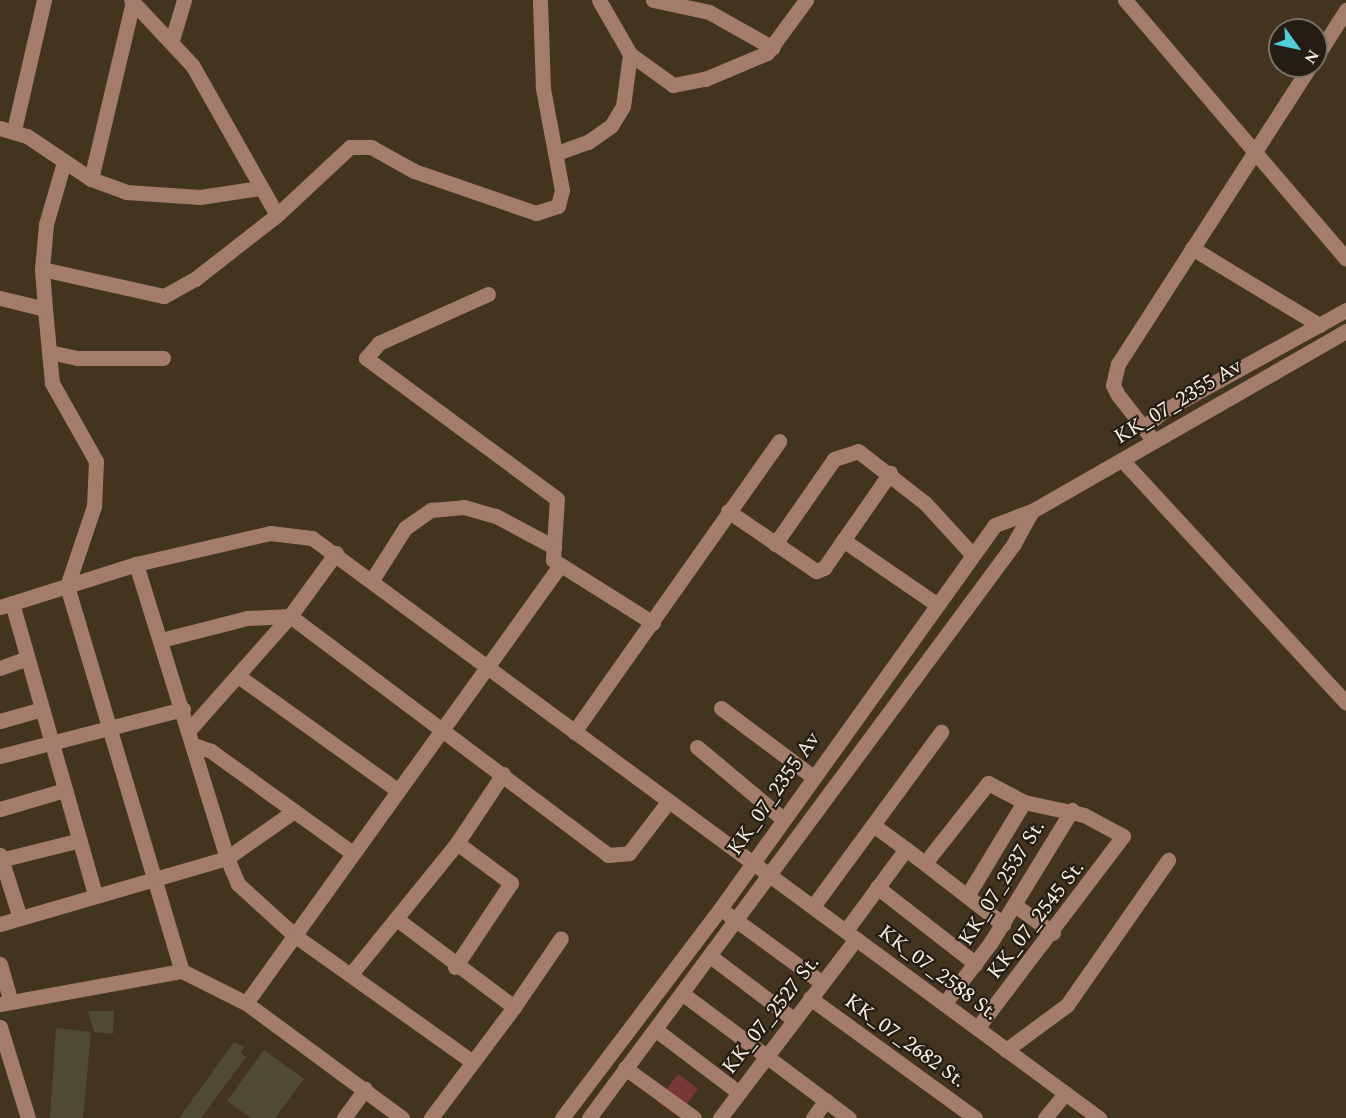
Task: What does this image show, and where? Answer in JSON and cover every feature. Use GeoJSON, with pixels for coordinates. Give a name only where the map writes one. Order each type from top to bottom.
{"type":"FeatureCollection","features":[{"type":"Feature","properties":{"kind":"street"},"geometry":{"type":"LineString","coordinates":[[45,0],[7,129],[91,179],[162,198],[260,188]]}},
{"type":"Feature","properties":{"kind":"street"},"geometry":{"type":"LineString","coordinates":[[172,40],[184,0]]}},
{"type":"Feature","properties":{"kind":"street"},"geometry":{"type":"LineString","coordinates":[[42,269],[164,296],[195,279],[277,215],[337,155],[350,147],[371,147],[414,171],[548,213],[562,199],[557,153],[543,88],[540,0]]}},
{"type":"Feature","properties":{"kind":"street"},"geometry":{"type":"LineString","coordinates":[[599,0],[630,54],[663,82],[682,86],[773,48],[806,0]]}},
{"type":"Feature","properties":{"kind":"street"},"geometry":{"type":"LineString","coordinates":[[653,0],[709,12],[773,48]]}},
{"type":"Feature","properties":{"kind":"street"},"geometry":{"type":"LineString","coordinates":[[1125,0],[1346,259]]}},
{"type":"Feature","properties":{"kind":"street"},"geometry":{"type":"LineString","coordinates":[[132,1],[172,40],[277,215]]}},
{"type":"Feature","properties":{"kind":"street"},"geometry":{"type":"LineString","coordinates":[[91,179],[132,1]]}},
{"type":"Feature","properties":{"kind":"street"},"geometry":{"type":"LineString","coordinates":[[1328,38],[1346,10]]}},
{"type":"Feature","properties":{"kind":"street"},"geometry":{"type":"LineString","coordinates":[[557,153],[588,142],[611,126],[623,106],[630,54]]}},
{"type":"Feature","properties":{"kind":"street"},"geometry":{"type":"LineString","coordinates":[[1154,441],[1113,385],[1118,364],[1302,78]]}},
{"type":"Feature","properties":{"kind":"street"},"geometry":{"type":"LineString","coordinates":[[64,162],[45,224],[42,269],[49,352],[59,402],[86,436],[96,461],[94,506],[67,586],[152,880],[182,971]]}},
{"type":"Feature","properties":{"kind":"street"},"geometry":{"type":"LineString","coordinates":[[1192,248],[1319,325]]}},
{"type":"Feature","properties":{"kind":"street"},"geometry":{"type":"LineString","coordinates":[[488,294],[379,343],[366,358],[556,499],[553,560],[559,567],[653,623]]}},
{"type":"Feature","properties":{"kind":"street"},"geometry":{"type":"LineString","coordinates":[[0,298],[45,309]]}},
{"type":"Feature","properties":{"kind":"street"},"geometry":{"type":"LineString","coordinates":[[1143,428],[1163,411],[1346,310]]}},
{"type":"Feature","properties":{"kind":"street","name":"KK_07_2355 Av"},"geometry":{"type":"LineString","coordinates":[[562,1118],[720,909],[812,776],[971,554],[995,525],[1032,511],[1346,331]]}},
{"type":"Feature","properties":{"kind":"street"},"geometry":{"type":"LineString","coordinates":[[49,352],[77,358],[163,358]]}},
{"type":"Feature","properties":{"kind":"street"},"geometry":{"type":"LineString","coordinates":[[574,732],[653,623],[728,511],[779,441]]}},
{"type":"Feature","properties":{"kind":"street"},"geometry":{"type":"LineString","coordinates":[[775,544],[834,459],[846,451],[867,454],[890,473],[971,554]]}},
{"type":"Feature","properties":{"kind":"street"},"geometry":{"type":"LineString","coordinates":[[1122,460],[1346,703]]}},
{"type":"Feature","properties":{"kind":"street"},"geometry":{"type":"LineString","coordinates":[[728,511],[816,571],[824,568],[890,473]]}},
{"type":"Feature","properties":{"kind":"street"},"geometry":{"type":"LineString","coordinates":[[372,580],[405,528],[431,510],[464,507],[496,516],[554,547]]}},
{"type":"Feature","properties":{"kind":"street","name":"KK_07_2355 Av"},"geometry":{"type":"LineString","coordinates":[[589,1118],[1013,545],[1032,511]]}},
{"type":"Feature","properties":{"kind":"street","name":"KK_07_2588 St."},"geometry":{"type":"LineString","coordinates":[[6,605],[136,564],[270,533],[294,532],[336,553],[668,802],[771,871],[851,934],[1099,1118]]}},
{"type":"Feature","properties":{"kind":"street"},"geometry":{"type":"LineString","coordinates":[[843,540],[936,604]]}},
{"type":"Feature","properties":{"kind":"street"},"geometry":{"type":"LineString","coordinates":[[191,738],[238,676],[290,616],[336,553]]}},
{"type":"Feature","properties":{"kind":"street"},"geometry":{"type":"LineString","coordinates":[[136,564],[183,709],[227,858],[238,884],[294,935],[470,1060]]}},
{"type":"Feature","properties":{"kind":"street"},"geometry":{"type":"LineString","coordinates":[[246,1003],[351,852],[559,567]]}},
{"type":"Feature","properties":{"kind":"street"},"geometry":{"type":"LineString","coordinates":[[6,605],[27,658],[95,894]]}},
{"type":"Feature","properties":{"kind":"street"},"geometry":{"type":"LineString","coordinates":[[161,640],[247,618],[290,616],[608,855],[618,857],[629,853],[668,802]]}},
{"type":"Feature","properties":{"kind":"street"},"geometry":{"type":"LineString","coordinates":[[0,668],[27,658]]}},
{"type":"Feature","properties":{"kind":"street"},"geometry":{"type":"LineString","coordinates":[[238,676],[397,790]]}},
{"type":"Feature","properties":{"kind":"street"},"geometry":{"type":"LineString","coordinates":[[721,708],[812,776]]}},
{"type":"Feature","properties":{"kind":"street"},"geometry":{"type":"LineString","coordinates":[[0,721],[42,709]]}},
{"type":"Feature","properties":{"kind":"street"},"geometry":{"type":"LineString","coordinates":[[0,756],[183,709]]}},
{"type":"Feature","properties":{"kind":"street"},"geometry":{"type":"LineString","coordinates":[[814,905],[941,732]]}},
{"type":"Feature","properties":{"kind":"street"},"geometry":{"type":"LineString","coordinates":[[191,738],[351,852]]}},
{"type":"Feature","properties":{"kind":"street"},"geometry":{"type":"LineString","coordinates":[[697,747],[782,818]]}},
{"type":"Feature","properties":{"kind":"street"},"geometry":{"type":"LineString","coordinates":[[351,974],[398,920],[457,843],[503,774]]}},
{"type":"Feature","properties":{"kind":"street"},"geometry":{"type":"LineString","coordinates":[[925,863],[988,783],[1024,802],[1072,810]]}},
{"type":"Feature","properties":{"kind":"street"},"geometry":{"type":"LineString","coordinates":[[0,809],[65,790]]}},
{"type":"Feature","properties":{"kind":"street"},"geometry":{"type":"LineString","coordinates":[[967,896],[1024,802]]}},
{"type":"Feature","properties":{"kind":"street","name":"KK_07_2545 St."},"geometry":{"type":"LineString","coordinates":[[978,1028],[1053,933],[1123,836],[1072,810]]}},
{"type":"Feature","properties":{"kind":"street","name":"KK_07_2537 St."},"geometry":{"type":"LineString","coordinates":[[944,1004],[976,964],[1003,924],[1072,810]]}},
{"type":"Feature","properties":{"kind":"street"},"geometry":{"type":"LineString","coordinates":[[0,924],[95,894],[227,858],[294,811]]}},
{"type":"Feature","properties":{"kind":"street"},"geometry":{"type":"LineString","coordinates":[[873,825],[1003,924]]}},
{"type":"Feature","properties":{"kind":"street"},"geometry":{"type":"LineString","coordinates":[[20,918],[0,858],[80,840]]}},
{"type":"Feature","properties":{"kind":"street"},"geometry":{"type":"LineString","coordinates":[[455,967],[511,883],[457,843]]}},
{"type":"Feature","properties":{"kind":"street","name":"KK_07_2527 St."},"geometry":{"type":"LineString","coordinates":[[720,1118],[792,1018],[810,998],[851,934],[877,887],[906,849]]}},
{"type":"Feature","properties":{"kind":"street"},"geometry":{"type":"LineString","coordinates":[[1006,1050],[1067,1005],[1168,860]]}},
{"type":"Feature","properties":{"kind":"street"},"geometry":{"type":"LineString","coordinates":[[877,887],[976,964]]}},
{"type":"Feature","properties":{"kind":"street"},"geometry":{"type":"LineString","coordinates":[[1015,905],[1053,933]]}},
{"type":"Feature","properties":{"kind":"street"},"geometry":{"type":"LineString","coordinates":[[720,909],[821,982]]}},
{"type":"Feature","properties":{"kind":"street"},"geometry":{"type":"LineString","coordinates":[[398,920],[455,967],[514,1007]]}},
{"type":"Feature","properties":{"kind":"street"},"geometry":{"type":"LineString","coordinates":[[431,1118],[470,1060],[514,1007],[561,938]]}},
{"type":"Feature","properties":{"kind":"street"},"geometry":{"type":"LineString","coordinates":[[710,956],[792,1018]]}},
{"type":"Feature","properties":{"kind":"street"},"geometry":{"type":"LineString","coordinates":[[0,964],[5,1002],[182,971],[246,1003],[402,1118]]}},
{"type":"Feature","properties":{"kind":"street"},"geometry":{"type":"LineString","coordinates":[[683,993],[849,1118]]}},
{"type":"Feature","properties":{"kind":"street","name":"KK_07_2682 St."},"geometry":{"type":"LineString","coordinates":[[810,998],[975,1118]]}},
{"type":"Feature","properties":{"kind":"street"},"geometry":{"type":"LineString","coordinates":[[0,1027],[28,1118]]}},
{"type":"Feature","properties":{"kind":"street"},"geometry":{"type":"LineString","coordinates":[[656,1030],[738,1092]]}},
{"type":"Feature","properties":{"kind":"street"},"geometry":{"type":"LineString","coordinates":[[625,1068],[694,1118]]}},
{"type":"Feature","properties":{"kind":"street"},"geometry":{"type":"LineString","coordinates":[[345,1118],[365,1089]]}},
{"type":"Feature","properties":{"kind":"street"},"geometry":{"type":"LineString","coordinates":[[1045,1118],[1065,1094]]}},
{"type":"Feature","properties":{"kind":"street"},"geometry":{"type":"LineString","coordinates":[[813,1118],[826,1100]]}},
{"type":"Feature","properties":{"kind":"shaded area"},"geometry":{"type":"Polygon","coordinates":[[[678,1074],[698,1089],[678,1117],[657,1101],[678,1074]]]}},
{"type":"Feature","properties":{"kind":"building"},"geometry":{"type":"Polygon","coordinates":[[[88,1011],[114,1011],[113,1034],[94,1032],[88,1011]]]}},
{"type":"Feature","properties":{"kind":"building"},"geometry":{"type":"Polygon","coordinates":[[[56,1028],[91,1032],[83,1118],[50,1118],[56,1028]]]}},
{"type":"Feature","properties":{"kind":"building"},"geometry":{"type":"Polygon","coordinates":[[[234,1042],[244,1047],[241,1053],[246,1057],[201,1118],[179,1118],[234,1042]]]}},
{"type":"Feature","properties":{"kind":"building"},"geometry":{"type":"Polygon","coordinates":[[[264,1050],[304,1079],[275,1118],[251,1118],[227,1101],[264,1050]]]}}]}
